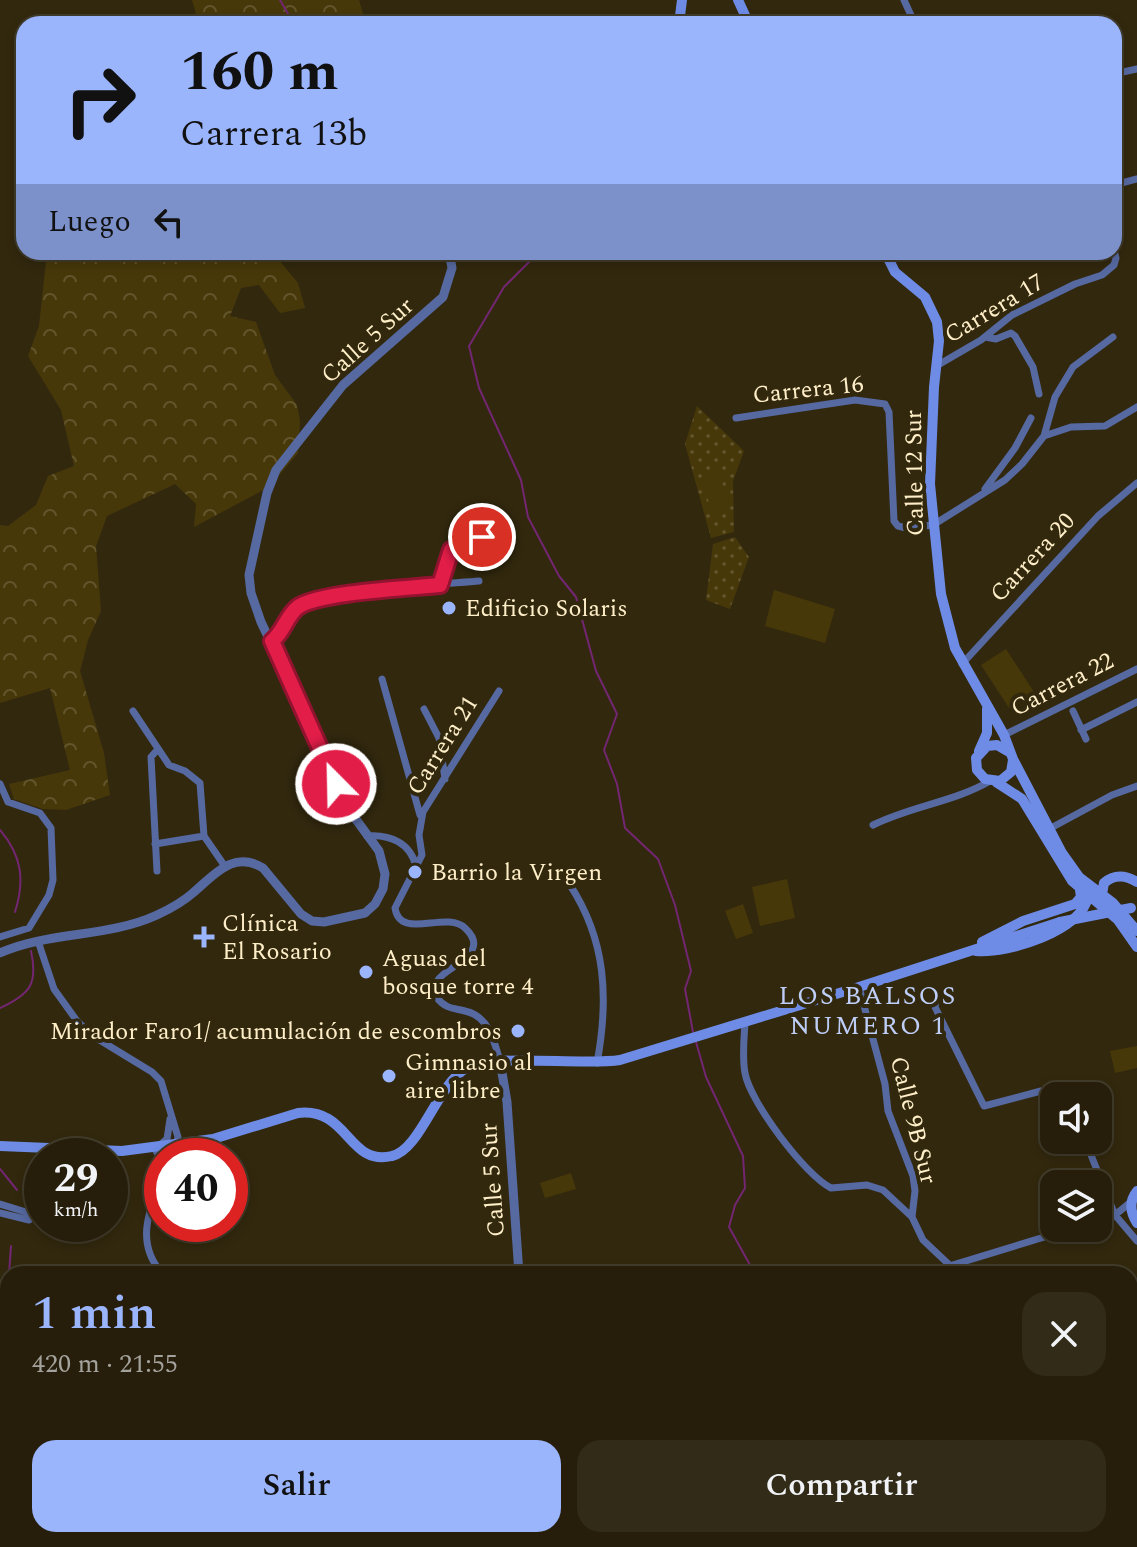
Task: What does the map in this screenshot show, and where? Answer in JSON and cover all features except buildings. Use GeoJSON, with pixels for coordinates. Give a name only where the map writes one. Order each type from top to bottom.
{"type":"FeatureCollection","features":[{"type":"Feature","properties":{"kind":"main road","name":"Calle 12 Sur"},"geometry":{"type":"LineString","coordinates":[[889,260],[895,272],[920,290],[930,304],[939,341],[930,447],[933,525],[941,594],[955,648],[1004,735],[1049,829],[1079,877],[1102,894],[1134,909],[1137,931]]}},
{"type":"Feature","properties":{"kind":"main road"},"geometry":{"type":"LineString","coordinates":[[986,703],[987,733],[979,753],[977,770],[1016,793],[1028,806],[1055,857],[1084,893],[1118,920],[1137,947]]}},
{"type":"Feature","properties":{"kind":"main road"},"geometry":{"type":"LineString","coordinates":[[979,753],[992,744],[1003,746],[1012,756],[1011,772],[993,781]]}},
{"type":"Feature","properties":{"kind":"main road"},"geometry":{"type":"LineString","coordinates":[[1102,894],[1104,883],[1113,877],[1137,882]]}},
{"type":"Feature","properties":{"kind":"main road"},"geometry":{"type":"LineString","coordinates":[[970,950],[994,934],[1023,921],[1075,904],[1084,893]]}},
{"type":"Feature","properties":{"kind":"main road"},"geometry":{"type":"LineString","coordinates":[[970,950],[1002,951],[1051,934],[1083,910],[1084,893]]}},
{"type":"Feature","properties":{"kind":"main road"},"geometry":{"type":"LineString","coordinates":[[216,1138],[310,1111],[332,1120],[365,1154],[394,1156],[408,1147],[441,1094],[462,1072],[474,1065],[500,1061],[597,1063],[620,1060],[1060,922],[1134,909]]}},
{"type":"Feature","properties":{"kind":"main road"},"geometry":{"type":"LineString","coordinates":[[0,1146],[122,1151],[144,1148]]}},
{"type":"Feature","properties":{"kind":"main road"},"geometry":{"type":"LineString","coordinates":[[1134,1196],[1135,1220]]}},
{"type":"Feature","properties":{"kind":"street","name":"Calle 5 Sur"},"geometry":{"type":"LineString","coordinates":[[379,851],[344,803],[255,604],[249,575],[267,493],[282,460],[343,385],[443,297],[452,268],[450,260]]}},
{"type":"Feature","properties":{"kind":"street","name":"Carrera 17"},"geometry":{"type":"LineString","coordinates":[[938,365],[985,337],[1012,315],[1075,284],[1102,275],[1115,260]]}},
{"type":"Feature","properties":{"kind":"street"},"geometry":{"type":"LineString","coordinates":[[985,337],[996,339],[1011,333],[1015,336],[1033,367],[1039,394]]}},
{"type":"Feature","properties":{"kind":"street"},"geometry":{"type":"LineString","coordinates":[[933,525],[1005,480],[1022,464],[1044,436],[1064,378],[1073,367],[1113,337]]}},
{"type":"Feature","properties":{"kind":"street","name":"Carrera 16"},"geometry":{"type":"LineString","coordinates":[[736,418],[855,400],[885,404],[890,424],[894,521],[906,528],[933,525]]}},
{"type":"Feature","properties":{"kind":"street"},"geometry":{"type":"LineString","coordinates":[[1044,436],[1071,427],[1105,426],[1137,407]]}},
{"type":"Feature","properties":{"kind":"street"},"geometry":{"type":"LineString","coordinates":[[984,491],[1015,448],[1031,418]]}},
{"type":"Feature","properties":{"kind":"street","name":"Carrera 20"},"geometry":{"type":"LineString","coordinates":[[962,664],[1098,516],[1137,483]]}},
{"type":"Feature","properties":{"kind":"street"},"geometry":{"type":"LineString","coordinates":[[440,585],[451,550],[482,537]]}},
{"type":"Feature","properties":{"kind":"street"},"geometry":{"type":"LineString","coordinates":[[272,641],[291,615],[306,603],[346,595],[479,581]]}},
{"type":"Feature","properties":{"kind":"street","name":"Carrera 22"},"geometry":{"type":"LineString","coordinates":[[1004,735],[1137,669]]}},
{"type":"Feature","properties":{"kind":"street"},"geometry":{"type":"LineString","coordinates":[[382,679],[421,818]]}},
{"type":"Feature","properties":{"kind":"street","name":"Carrera 21"},"geometry":{"type":"LineString","coordinates":[[416,867],[422,855],[419,835],[421,818],[499,691]]}},
{"type":"Feature","properties":{"kind":"street"},"geometry":{"type":"LineString","coordinates":[[1081,730],[1137,702]]}},
{"type":"Feature","properties":{"kind":"street"},"geometry":{"type":"LineString","coordinates":[[424,709],[439,738],[445,779]]}},
{"type":"Feature","properties":{"kind":"street"},"geometry":{"type":"LineString","coordinates":[[133,711],[169,765],[185,771],[200,783],[204,836],[224,865]]}},
{"type":"Feature","properties":{"kind":"street"},"geometry":{"type":"LineString","coordinates":[[1073,711],[1086,739]]}},
{"type":"Feature","properties":{"kind":"street"},"geometry":{"type":"LineString","coordinates":[[157,871],[151,757],[158,749]]}},
{"type":"Feature","properties":{"kind":"street"},"geometry":{"type":"LineString","coordinates":[[873,825],[893,815],[993,781]]}},
{"type":"Feature","properties":{"kind":"street"},"geometry":{"type":"LineString","coordinates":[[0,784],[8,802],[40,813],[49,823],[53,866],[49,895],[29,928],[0,935]]}},
{"type":"Feature","properties":{"kind":"street"},"geometry":{"type":"LineString","coordinates":[[1049,829],[1112,795],[1137,786]]}},
{"type":"Feature","properties":{"kind":"street"},"geometry":{"type":"LineString","coordinates":[[155,844],[204,836]]}},
{"type":"Feature","properties":{"kind":"street"},"geometry":{"type":"LineString","coordinates":[[367,836],[388,837],[405,845],[415,859],[416,867]]}},
{"type":"Feature","properties":{"kind":"street"},"geometry":{"type":"LineString","coordinates":[[0,953],[38,941],[139,923],[182,902],[224,865],[236,862],[255,863],[263,868],[301,914],[312,921],[324,922],[359,915],[375,904],[385,881],[379,851],[388,837]]}},
{"type":"Feature","properties":{"kind":"street","name":"Calle 5 Sur"},"geometry":{"type":"LineString","coordinates":[[416,867],[396,902],[395,912],[404,923],[449,922],[464,926],[472,941],[471,952],[463,963],[437,981],[437,998],[448,1008],[469,1012],[482,1019],[500,1061],[507,1102],[518,1266]]}},
{"type":"Feature","properties":{"kind":"street"},"geometry":{"type":"LineString","coordinates":[[570,885],[590,919],[600,952],[602,1032],[597,1063]]}},
{"type":"Feature","properties":{"kind":"street"},"geometry":{"type":"LineString","coordinates":[[38,941],[54,989],[65,1007],[93,1036],[152,1072],[161,1081],[177,1138]]}},
{"type":"Feature","properties":{"kind":"street","name":"Calle 9B Sur"},"geometry":{"type":"LineString","coordinates":[[859,987],[885,1084],[888,1111],[913,1176],[912,1217]]}},
{"type":"Feature","properties":{"kind":"street"},"geometry":{"type":"LineString","coordinates":[[943,995],[936,1000],[935,1007],[984,1106],[1040,1091]]}},
{"type":"Feature","properties":{"kind":"street"},"geometry":{"type":"LineString","coordinates":[[745,1023],[744,1057],[748,1085],[770,1123],[800,1159],[825,1185],[838,1188],[874,1186],[883,1190],[912,1217],[923,1240],[951,1266]]}},
{"type":"Feature","properties":{"kind":"street"},"geometry":{"type":"LineString","coordinates":[[167,1138],[170,1108]]}},
{"type":"Feature","properties":{"kind":"street"},"geometry":{"type":"LineString","coordinates":[[1091,1154],[1115,1215],[1137,1241]]}},
{"type":"Feature","properties":{"kind":"street"},"geometry":{"type":"LineString","coordinates":[[1112,1216],[1134,1196]]}},
{"type":"Feature","properties":{"kind":"street"},"geometry":{"type":"LineString","coordinates":[[0,1204],[26,1212],[29,1220],[0,1213]]}},
{"type":"Feature","properties":{"kind":"street"},"geometry":{"type":"LineString","coordinates":[[1115,1215],[1135,1220]]}},
{"type":"Feature","properties":{"kind":"street"},"geometry":{"type":"LineString","coordinates":[[955,1266],[1040,1239]]}},
{"type":"Feature","properties":{"kind":"street"},"geometry":{"type":"LineString","coordinates":[[147,1242],[157,1266]]}},
{"type":"Feature","properties":{"kind":"green space"},"geometry":{"type":"Polygon","coordinates":[[[192,0],[359,0],[364,16],[197,16],[192,0]]]}},
{"type":"Feature","properties":{"kind":"green space"},"geometry":{"type":"Polygon","coordinates":[[[46,260],[279,260],[298,283],[305,308],[280,313],[259,285],[241,288],[230,316],[256,322],[275,375],[297,405],[300,421],[298,453],[269,487],[194,527],[196,504],[175,484],[107,516],[96,546],[101,611],[88,640],[80,671],[104,753],[110,795],[66,810],[43,809],[14,799],[9,784],[70,770],[50,688],[0,703],[0,525],[8,526],[36,505],[48,476],[74,466],[61,410],[28,356],[39,326],[46,260]]]}},
{"type":"Feature","properties":{"kind":"green space"},"geometry":{"type":"Polygon","coordinates":[[[697,406],[744,451],[733,481],[734,532],[711,538],[685,444],[697,406]]]}},
{"type":"Feature","properties":{"kind":"green space"},"geometry":{"type":"Polygon","coordinates":[[[719,472],[729,506],[712,512],[701,477],[719,472]]]}},
{"type":"Feature","properties":{"kind":"green space"},"geometry":{"type":"Polygon","coordinates":[[[735,537],[749,557],[730,609],[706,600],[713,544],[735,537]]]}},
{"type":"Feature","properties":{"kind":"green space"},"geometry":{"type":"Polygon","coordinates":[[[774,590],[835,609],[825,643],[765,626],[774,590]]]}},
{"type":"Feature","properties":{"kind":"green space"},"geometry":{"type":"Polygon","coordinates":[[[1006,649],[1034,692],[1009,708],[981,665],[1006,649]]]}},
{"type":"Feature","properties":{"kind":"green space"},"geometry":{"type":"Polygon","coordinates":[[[787,879],[795,918],[760,926],[752,887],[787,879]]]}},
{"type":"Feature","properties":{"kind":"green space"},"geometry":{"type":"Polygon","coordinates":[[[743,904],[753,933],[736,939],[725,911],[743,904]]]}},
{"type":"Feature","properties":{"kind":"green space"},"geometry":{"type":"Polygon","coordinates":[[[1137,1046],[1137,1068],[1115,1073],[1110,1051],[1137,1046]]]}},
{"type":"Feature","properties":{"kind":"green space"},"geometry":{"type":"Polygon","coordinates":[[[571,1173],[576,1189],[545,1198],[540,1183],[571,1173]]]}},
{"type":"Feature","properties":{"kind":"waterway"},"geometry":{"type":"LineString","coordinates":[[280,0],[289,16]]}},
{"type":"Feature","properties":{"kind":"waterway"},"geometry":{"type":"LineString","coordinates":[[531,260],[504,287],[469,346],[479,388],[521,480],[528,517],[559,576],[576,597],[596,671],[617,714],[604,750],[617,784],[625,828],[658,859],[675,905],[691,971],[685,989],[693,1032]]}},
{"type":"Feature","properties":{"kind":"waterway"},"geometry":{"type":"LineString","coordinates":[[0,830],[13,849],[20,869],[15,912]]}},
{"type":"Feature","properties":{"kind":"waterway"},"geometry":{"type":"LineString","coordinates":[[0,1008],[19,998],[30,986],[33,971],[31,951]]}},
{"type":"Feature","properties":{"kind":"waterway"},"geometry":{"type":"LineString","coordinates":[[696,1042],[706,1077],[743,1156],[745,1188],[735,1205],[729,1227],[751,1266]]}},
{"type":"Feature","properties":{"kind":"waterway"},"geometry":{"type":"LineString","coordinates":[[0,1169],[17,1190]]}},
{"type":"Feature","properties":{"kind":"waterway"},"geometry":{"type":"LineString","coordinates":[[10,1266],[11,1246]]}},
{"type":"Feature","properties":{"kind":"place","name":"Edificio Solaris"},"geometry":{"type":"Point","coordinates":[449,608]}},
{"type":"Feature","properties":{"kind":"place","name":"Barrio la Virgen"},"geometry":{"type":"Point","coordinates":[415,872]}},
{"type":"Feature","properties":{"kind":"place","name":"Clínica El Rosario"},"geometry":{"type":"Point","coordinates":[204,937]}},
{"type":"Feature","properties":{"kind":"place","name":"Aguas del bosque torre 4"},"geometry":{"type":"Point","coordinates":[366,972]}},
{"type":"Feature","properties":{"kind":"place","name":"Mirador Faro1/ acumulación de escombros"},"geometry":{"type":"Point","coordinates":[518,1031]}},
{"type":"Feature","properties":{"kind":"place","name":"Gimnasio al aire libre"},"geometry":{"type":"Point","coordinates":[389,1076]}},
{"type":"Feature","properties":{"kind":"district","name":"LOS BALSOS NUMERO 1"},"geometry":{"type":"Point","coordinates":[868,1010]}},
{"type":"Feature","properties":{"kind":"route"},"geometry":{"type":"LineString","coordinates":[[336,784],[272,641],[298,607],[306,603],[346,595],[440,585],[451,550],[482,537]]}}]}
